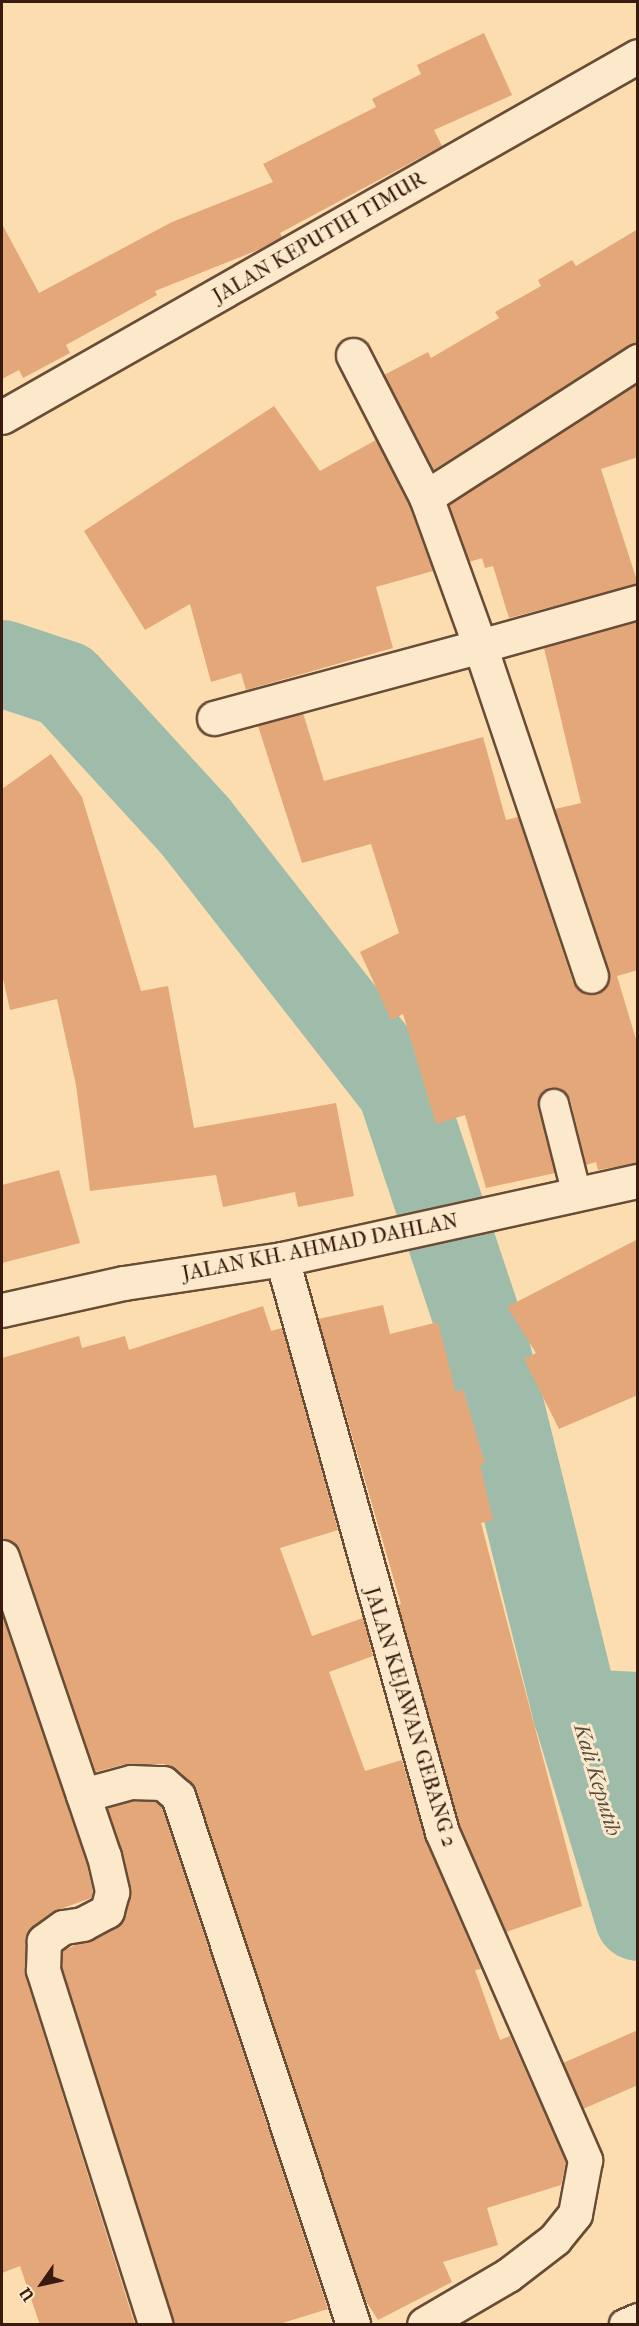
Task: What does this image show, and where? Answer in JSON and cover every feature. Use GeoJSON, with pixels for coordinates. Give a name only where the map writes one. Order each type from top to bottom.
{"type":"FeatureCollection","features":[{"type":"Feature","properties":{"kind":"street","name":"JALAN KEPUTIH TIMUR"},"geometry":{"type":"LineString","coordinates":[[2,417],[638,57]]}},
{"type":"Feature","properties":{"kind":"street"},"geometry":{"type":"LineString","coordinates":[[353,356],[426,496],[480,646],[591,976]]}},
{"type":"Feature","properties":{"kind":"street"},"geometry":{"type":"LineString","coordinates":[[426,496],[638,362]]}},
{"type":"Feature","properties":{"kind":"street"},"geometry":{"type":"LineString","coordinates":[[214,718],[638,602]]}},
{"type":"Feature","properties":{"kind":"street","name":"JALAN KH. AHMAD DAHLAN"},"geometry":{"type":"LineString","coordinates":[[2,1310],[124,1283],[282,1259],[638,1181]]}},
{"type":"Feature","properties":{"kind":"street","name":"JALAN KEJAWAN GEBANG 2"},"geometry":{"type":"LineString","coordinates":[[282,1259],[442,1832],[585,2160],[575,2214],[555,2239],[508,2275],[424,2325]]}},
{"type":"Feature","properties":{"kind":"street"},"geometry":{"type":"LineString","coordinates":[[2,1557],[104,1856],[112,1903],[95,1919],[51,1933],[44,1941],[43,1970],[155,2325]]}},
{"type":"Feature","properties":{"kind":"street"},"geometry":{"type":"LineString","coordinates":[[83,1796],[131,1782],[163,1783],[178,1796],[353,2325]]}},
{"type":"Feature","properties":{"kind":"lane"},"geometry":{"type":"LineString","coordinates":[[554,1104],[577,1195]]}},
{"type":"Feature","properties":{"kind":"lane"},"geometry":{"type":"LineString","coordinates":[[624,2325],[638,2318]]}},
{"type":"Feature","properties":{"kind":"building"},"geometry":{"type":"Polygon","coordinates":[[[484,33],[512,95],[434,130],[442,146],[280,233],[282,237],[258,250],[155,291],[157,295],[66,345],[70,353],[23,378],[19,370],[2,379],[2,224],[39,293],[172,222],[273,182],[263,164],[376,107],[372,99],[421,74],[417,65],[484,33]]]}},
{"type":"Feature","properties":{"kind":"building"},"geometry":{"type":"Polygon","coordinates":[[[638,229],[638,342],[433,470],[384,375],[428,352],[431,358],[499,318],[495,312],[541,286],[538,280],[572,260],[576,266],[638,229]]]}},
{"type":"Feature","properties":{"kind":"building"},"geometry":{"type":"Polygon","coordinates":[[[638,384],[638,457],[601,469],[638,584],[509,618],[493,566],[485,568],[482,558],[469,562],[449,505],[638,384]]]}},
{"type":"Feature","properties":{"kind":"building"},"geometry":{"type":"Polygon","coordinates":[[[274,406],[320,471],[376,440],[409,505],[433,571],[376,587],[393,648],[246,690],[241,673],[211,682],[190,604],[145,630],[84,531],[274,406]]]}},
{"type":"Feature","properties":{"kind":"building"},"geometry":{"type":"Polygon","coordinates":[[[638,622],[638,970],[617,976],[638,1046],[638,1163],[598,1170],[596,1162],[586,1165],[570,1099],[559,1088],[551,1088],[542,1093],[538,1107],[555,1173],[486,1188],[465,1115],[436,1124],[403,1014],[391,1020],[360,952],[399,933],[371,844],[302,863],[258,726],[303,713],[324,781],[483,737],[506,820],[518,817],[573,982],[579,990],[596,994],[605,988],[609,971],[555,809],[581,803],[544,648],[638,622]]]}},
{"type":"Feature","properties":{"kind":"building"},"geometry":{"type":"Polygon","coordinates":[[[51,754],[82,797],[141,991],[168,986],[194,1128],[336,1103],[354,1196],[298,1207],[295,1192],[223,1207],[216,1175],[90,1191],[76,1085],[57,999],[10,1010],[2,974],[2,789],[51,754]]]}},
{"type":"Feature","properties":{"kind":"building"},"geometry":{"type":"Polygon","coordinates":[[[59,1170],[80,1243],[2,1263],[2,1185],[59,1170]]]}},
{"type":"Feature","properties":{"kind":"building"},"geometry":{"type":"Polygon","coordinates":[[[638,1239],[638,1395],[559,1429],[524,1359],[536,1353],[507,1307],[638,1239]]]}},
{"type":"Feature","properties":{"kind":"building"},"geometry":{"type":"Polygon","coordinates":[[[383,1305],[390,1334],[438,1322],[456,1393],[463,1389],[485,1464],[480,1465],[493,1520],[481,1523],[582,1906],[506,1932],[460,1826],[398,1605],[401,1604],[318,1319],[383,1305]]]}},
{"type":"Feature","properties":{"kind":"building"},"geometry":{"type":"Polygon","coordinates":[[[263,1306],[271,1331],[282,1328],[338,1530],[280,1548],[312,1636],[363,1618],[373,1656],[329,1672],[365,1771],[402,1760],[425,1839],[481,1969],[475,1970],[500,2040],[510,2036],[566,2162],[561,2185],[487,2208],[498,2245],[443,2262],[452,2282],[378,2320],[364,2298],[196,1790],[175,1769],[164,1764],[126,1764],[95,1772],[20,1551],[14,1543],[2,1539],[2,1358],[79,1336],[82,1348],[125,1336],[129,1350],[263,1306]]]}},
{"type":"Feature","properties":{"kind":"building"},"geometry":{"type":"Polygon","coordinates":[[[2,1614],[86,1861],[93,1892],[91,1898],[52,1912],[28,1932],[25,1975],[135,2325],[40,2325],[20,2266],[2,2273],[2,1614]]]}},
{"type":"Feature","properties":{"kind":"building"},"geometry":{"type":"Polygon","coordinates":[[[133,1801],[156,1802],[162,1807],[328,2309],[276,2325],[173,2325],[62,1967],[62,1951],[116,1927],[125,1916],[130,1888],[107,1808],[133,1801]]]}},
{"type":"Feature","properties":{"kind":"building"},"geometry":{"type":"Polygon","coordinates":[[[638,2030],[638,2085],[583,2109],[563,2063],[638,2030]]]}},
{"type":"Feature","properties":{"kind":"waterway"},"geometry":{"type":"LineString","coordinates":[[2,663],[65,684],[195,826],[400,1088],[483,1337],[576,1712],[638,1715]]}},
{"type":"Feature","properties":{"kind":"waterway","name":"Kali Keputih"},"geometry":{"type":"LineString","coordinates":[[576,1712],[638,1917]]}}]}
